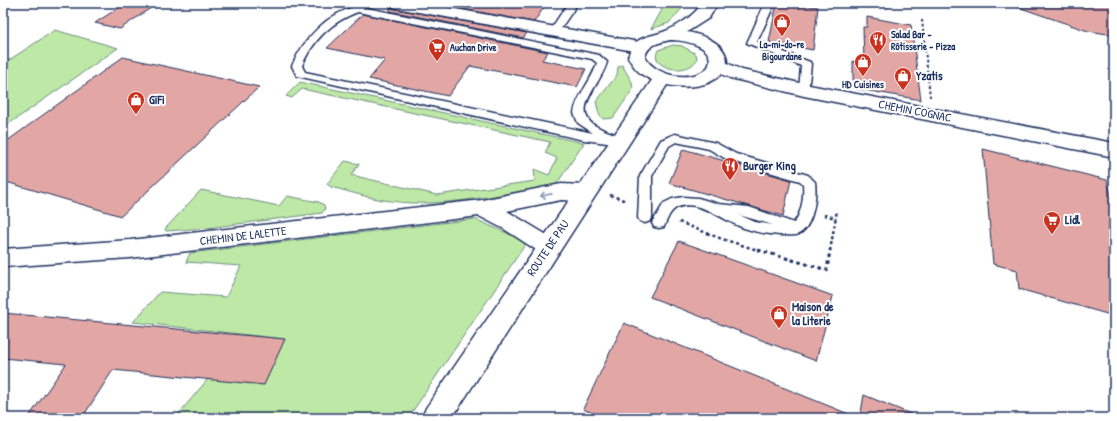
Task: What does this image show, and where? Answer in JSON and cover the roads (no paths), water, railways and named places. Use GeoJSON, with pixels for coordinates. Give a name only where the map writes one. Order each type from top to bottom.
{"type":"FeatureCollection","features":[{"type":"Feature","properties":{"kind":"street"},"geometry":{"type":"LineString","coordinates":[[396,3],[639,47]]}},
{"type":"Feature","properties":{"kind":"street"},"geometry":{"type":"LineString","coordinates":[[670,35],[707,9]]}},
{"type":"Feature","properties":{"kind":"street"},"geometry":{"type":"LineString","coordinates":[[707,9],[707,44]]}},
{"type":"Feature","properties":{"kind":"street"},"geometry":{"type":"LineString","coordinates":[[670,35],[696,38],[707,44],[715,50],[719,58],[718,66],[713,73],[704,79],[691,82],[676,82],[662,79],[651,75],[637,61],[636,54],[639,47],[646,41],[670,35]]}},
{"type":"Feature","properties":{"kind":"street","name":"CHEMIN COGNAC"},"geometry":{"type":"LineString","coordinates":[[718,66],[736,74],[804,90],[931,113],[1114,150]]}},
{"type":"Feature","properties":{"kind":"street","name":"ROUTE DE PAU"},"geometry":{"type":"LineString","coordinates":[[436,418],[662,79]]}},
{"type":"Feature","properties":{"kind":"street","name":"CHEMIN DE LALETTE"},"geometry":{"type":"LineString","coordinates":[[3,258],[130,249],[482,208],[561,192],[585,193]]}},
{"type":"Feature","properties":{"kind":"street"},"geometry":{"type":"LineString","coordinates":[[482,208],[512,223],[549,247]]}},
{"type":"Feature","properties":{"kind":"lane"},"geometry":{"type":"LineString","coordinates":[[554,32],[573,3]]}},
{"type":"Feature","properties":{"kind":"lane"},"geometry":{"type":"LineString","coordinates":[[770,3],[752,42],[806,64],[804,90]]}},
{"type":"Feature","properties":{"kind":"lane"},"geometry":{"type":"LineString","coordinates":[[357,9],[580,53],[594,57],[602,62],[598,78],[581,101],[578,112],[580,118],[590,127],[622,140],[584,136],[301,74],[297,66],[301,54],[324,28],[340,16],[357,9]]}},
{"type":"Feature","properties":{"kind":"lane"},"geometry":{"type":"LineString","coordinates":[[645,218],[646,176],[665,143],[675,138],[712,146],[732,157],[804,178],[809,182],[810,188],[807,208],[802,224],[796,230],[779,221],[750,211],[717,209],[680,201],[672,204],[666,210],[659,223]]}},
{"type":"Feature","properties":{"kind":"place","name":"La-mi-do-re Bigourdane"},"geometry":{"type":"Point","coordinates":[782,37]}},
{"type":"Feature","properties":{"kind":"place","name":"Salad Bar - Rôtisserie - Pizza"},"geometry":{"type":"Point","coordinates":[878,55]}},
{"type":"Feature","properties":{"kind":"place","name":"Auchan Drive"},"geometry":{"type":"Point","coordinates":[437,62]}},
{"type":"Feature","properties":{"kind":"place","name":"HD Cuisines"},"geometry":{"type":"Point","coordinates":[863,77]}},
{"type":"Feature","properties":{"kind":"place","name":"Yzatis"},"geometry":{"type":"Point","coordinates":[903,91]}},
{"type":"Feature","properties":{"kind":"place","name":"GiFi"},"geometry":{"type":"Point","coordinates":[136,115]}},
{"type":"Feature","properties":{"kind":"place","name":"Burger King"},"geometry":{"type":"Point","coordinates":[730,181]}},
{"type":"Feature","properties":{"kind":"place","name":"Lidl"},"geometry":{"type":"Point","coordinates":[1052,235]}},
{"type":"Feature","properties":{"kind":"place","name":"Maison de la Literie"},"geometry":{"type":"Point","coordinates":[779,329]}}]}
